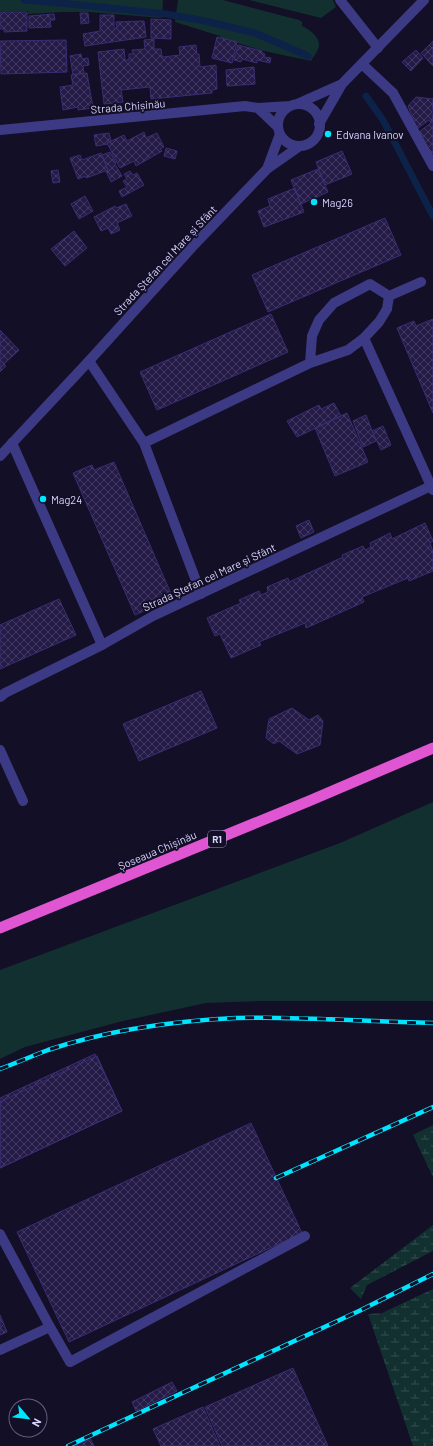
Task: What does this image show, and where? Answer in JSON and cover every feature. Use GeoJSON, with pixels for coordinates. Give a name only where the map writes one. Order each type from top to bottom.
{"type":"FeatureCollection","features":[{"type":"Feature","properties":{"kind":"highway","name":"Șoseaua Chișinău"},"geometry":{"type":"LineString","coordinates":[[0,928],[280,813],[433,748]]}},
{"type":"Feature","properties":{"kind":"street"},"geometry":{"type":"LineString","coordinates":[[340,0],[378,48]]}},
{"type":"Feature","properties":{"kind":"street"},"geometry":{"type":"LineString","coordinates":[[319,124],[342,84],[424,0]]}},
{"type":"Feature","properties":{"kind":"street"},"geometry":{"type":"LineString","coordinates":[[362,64],[393,93],[433,166]]}},
{"type":"Feature","properties":{"kind":"street"},"geometry":{"type":"LineString","coordinates":[[279,130],[279,118],[283,111],[293,105],[342,84]]}},
{"type":"Feature","properties":{"kind":"street"},"geometry":{"type":"LineString","coordinates":[[258,108],[279,130],[285,141],[292,145],[300,146],[308,144],[314,139],[318,132],[319,124],[317,116],[312,109],[305,105],[293,105]]}},
{"type":"Feature","properties":{"kind":"street","name":"Strada Chișinău"},"geometry":{"type":"LineString","coordinates":[[0,130],[246,106],[258,108],[293,105]]}},
{"type":"Feature","properties":{"kind":"street","name":"Strada Ștefan cel Mare și Sfânt"},"geometry":{"type":"LineString","coordinates":[[267,169],[279,130]]}},
{"type":"Feature","properties":{"kind":"street","name":"Strada Ștefan cel Mare și Sfânt"},"geometry":{"type":"LineString","coordinates":[[0,456],[195,244],[267,169],[300,146]]}},
{"type":"Feature","properties":{"kind":"street"},"geometry":{"type":"LineString","coordinates":[[389,296],[421,282]]}},
{"type":"Feature","properties":{"kind":"street"},"geometry":{"type":"LineString","coordinates":[[310,363],[312,336],[320,320],[334,303],[370,284],[389,296]]}},
{"type":"Feature","properties":{"kind":"street"},"geometry":{"type":"LineString","coordinates":[[144,443],[310,363],[348,350],[364,338],[378,322],[387,309],[389,296]]}},
{"type":"Feature","properties":{"kind":"street"},"geometry":{"type":"LineString","coordinates":[[364,338],[432,488]]}},
{"type":"Feature","properties":{"kind":"street"},"geometry":{"type":"LineString","coordinates":[[89,361],[144,443],[201,594]]}},
{"type":"Feature","properties":{"kind":"street"},"geometry":{"type":"LineString","coordinates":[[12,443],[102,645]]}},
{"type":"Feature","properties":{"kind":"street","name":"Strada Ștefan cel Mare și Sfânt"},"geometry":{"type":"LineString","coordinates":[[0,697],[5,693],[102,645],[153,616],[432,488]]}},
{"type":"Feature","properties":{"kind":"street"},"geometry":{"type":"LineString","coordinates":[[0,750],[23,801]]}},
{"type":"Feature","properties":{"kind":"street"},"geometry":{"type":"LineString","coordinates":[[0,1234],[70,1362],[305,1236]]}},
{"type":"Feature","properties":{"kind":"street"},"geometry":{"type":"LineString","coordinates":[[0,1350],[50,1327]]}},
{"type":"Feature","properties":{"kind":"green space"},"geometry":{"type":"Polygon","coordinates":[[[0,0],[163,0],[162,18],[89,12],[28,14],[28,11],[0,11],[0,0]]]}},
{"type":"Feature","properties":{"kind":"green space"},"geometry":{"type":"Polygon","coordinates":[[[178,0],[223,0],[299,20],[302,22],[302,26],[311,31],[318,40],[319,46],[317,52],[311,61],[264,51],[175,22],[178,0]]]}},
{"type":"Feature","properties":{"kind":"green space"},"geometry":{"type":"Polygon","coordinates":[[[249,0],[333,0],[336,7],[321,18],[249,0]]]}},
{"type":"Feature","properties":{"kind":"green space"},"geometry":{"type":"Polygon","coordinates":[[[433,802],[433,1001],[262,1001],[206,1003],[123,1021],[25,1047],[0,1059],[0,970],[340,843],[433,802]]]}},
{"type":"Feature","properties":{"kind":"green space"},"geometry":{"type":"Polygon","coordinates":[[[433,1125],[433,1177],[413,1135],[433,1125]]]}},
{"type":"Feature","properties":{"kind":"green space"},"geometry":{"type":"Polygon","coordinates":[[[433,1225],[433,1251],[367,1285],[361,1299],[350,1288],[433,1225]]]}},
{"type":"Feature","properties":{"kind":"green space"},"geometry":{"type":"Polygon","coordinates":[[[433,1289],[433,1446],[413,1446],[368,1314],[382,1313],[433,1289]]]}},
{"type":"Feature","properties":{"kind":"building"},"geometry":{"type":"Polygon","coordinates":[[[0,12],[27,12],[27,31],[4,32],[4,29],[0,29],[0,12]]]}},
{"type":"Feature","properties":{"kind":"building"},"geometry":{"type":"Polygon","coordinates":[[[80,13],[88,13],[89,23],[81,24],[80,13]]]}},
{"type":"Feature","properties":{"kind":"building"},"geometry":{"type":"Polygon","coordinates":[[[54,14],[55,20],[50,20],[51,27],[29,28],[29,16],[54,14]]]}},
{"type":"Feature","properties":{"kind":"building"},"geometry":{"type":"Polygon","coordinates":[[[100,15],[114,15],[114,28],[117,28],[116,22],[144,21],[146,37],[85,46],[83,34],[100,31],[100,15]]]}},
{"type":"Feature","properties":{"kind":"building"},"geometry":{"type":"Polygon","coordinates":[[[151,19],[171,20],[171,39],[151,38],[151,19]]]}},
{"type":"Feature","properties":{"kind":"building"},"geometry":{"type":"Polygon","coordinates":[[[217,37],[237,42],[232,63],[212,58],[217,37]]]}},
{"type":"Feature","properties":{"kind":"building"},"geometry":{"type":"Polygon","coordinates":[[[154,39],[154,49],[161,49],[162,57],[180,55],[179,47],[196,45],[197,54],[199,54],[200,67],[216,65],[217,89],[212,90],[212,93],[151,99],[150,87],[121,90],[123,102],[104,104],[98,52],[124,49],[125,60],[129,60],[129,54],[133,54],[132,50],[145,49],[144,40],[154,39]]]}},
{"type":"Feature","properties":{"kind":"building"},"geometry":{"type":"Polygon","coordinates":[[[66,40],[67,72],[1,74],[0,41],[66,40]]]}},
{"type":"Feature","properties":{"kind":"building"},"geometry":{"type":"Polygon","coordinates":[[[433,41],[433,66],[421,53],[433,41]]]}},
{"type":"Feature","properties":{"kind":"building"},"geometry":{"type":"Polygon","coordinates":[[[238,45],[262,51],[262,53],[265,54],[264,57],[271,58],[270,63],[257,60],[257,63],[242,59],[241,62],[234,60],[238,45]]]}},
{"type":"Feature","properties":{"kind":"building"},"geometry":{"type":"Polygon","coordinates":[[[416,50],[423,58],[411,71],[402,62],[416,50]]]}},
{"type":"Feature","properties":{"kind":"building"},"geometry":{"type":"Polygon","coordinates":[[[81,54],[82,59],[88,58],[89,65],[83,66],[84,73],[73,75],[70,56],[81,54]]]}},
{"type":"Feature","properties":{"kind":"building"},"geometry":{"type":"Polygon","coordinates":[[[254,67],[255,84],[227,86],[226,70],[254,67]]]}},
{"type":"Feature","properties":{"kind":"building"},"geometry":{"type":"Polygon","coordinates":[[[87,73],[93,108],[78,110],[78,107],[63,110],[60,87],[73,85],[71,75],[87,73]]]}},
{"type":"Feature","properties":{"kind":"building"},"geometry":{"type":"Polygon","coordinates":[[[416,97],[433,99],[433,121],[431,123],[429,120],[417,129],[408,106],[416,97]]]}},
{"type":"Feature","properties":{"kind":"building"},"geometry":{"type":"Polygon","coordinates":[[[433,121],[433,156],[418,133],[433,121]]]}},
{"type":"Feature","properties":{"kind":"building"},"geometry":{"type":"Polygon","coordinates":[[[144,132],[146,138],[157,133],[164,147],[160,149],[162,151],[136,166],[134,161],[120,168],[107,143],[124,135],[127,141],[144,132]]]}},
{"type":"Feature","properties":{"kind":"building"},"geometry":{"type":"Polygon","coordinates":[[[109,133],[111,141],[107,143],[108,144],[96,146],[94,135],[109,133]]]}},
{"type":"Feature","properties":{"kind":"building"},"geometry":{"type":"Polygon","coordinates":[[[166,148],[177,151],[175,159],[164,156],[166,148]]]}},
{"type":"Feature","properties":{"kind":"building"},"geometry":{"type":"Polygon","coordinates":[[[342,151],[352,174],[325,185],[316,162],[342,151]]]}},
{"type":"Feature","properties":{"kind":"building"},"geometry":{"type":"Polygon","coordinates":[[[110,152],[122,176],[111,182],[106,171],[108,170],[102,155],[110,152]]]}},
{"type":"Feature","properties":{"kind":"building"},"geometry":{"type":"Polygon","coordinates":[[[101,153],[108,170],[86,178],[86,176],[78,179],[70,158],[80,155],[82,160],[101,153]]]}},
{"type":"Feature","properties":{"kind":"building"},"geometry":{"type":"Polygon","coordinates":[[[318,169],[328,192],[301,204],[291,180],[318,169]]]}},
{"type":"Feature","properties":{"kind":"building"},"geometry":{"type":"Polygon","coordinates":[[[58,170],[60,182],[53,183],[51,171],[58,170]]]}},
{"type":"Feature","properties":{"kind":"building"},"geometry":{"type":"Polygon","coordinates":[[[130,171],[133,175],[137,173],[144,185],[122,197],[119,191],[127,187],[123,181],[127,179],[124,174],[130,171]]]}},
{"type":"Feature","properties":{"kind":"building"},"geometry":{"type":"Polygon","coordinates":[[[295,188],[304,212],[264,227],[258,211],[270,206],[268,199],[295,188]]]}},
{"type":"Feature","properties":{"kind":"building"},"geometry":{"type":"Polygon","coordinates":[[[85,196],[93,211],[79,219],[71,204],[85,196]]]}},
{"type":"Feature","properties":{"kind":"building"},"geometry":{"type":"Polygon","coordinates":[[[126,204],[132,216],[117,223],[120,230],[111,234],[108,228],[101,231],[94,217],[115,206],[116,208],[126,204]]]}},
{"type":"Feature","properties":{"kind":"building"},"geometry":{"type":"Polygon","coordinates":[[[385,218],[401,255],[268,312],[252,275],[385,218]]]}},
{"type":"Feature","properties":{"kind":"building"},"geometry":{"type":"Polygon","coordinates":[[[74,231],[87,248],[65,266],[51,249],[74,231]]]}},
{"type":"Feature","properties":{"kind":"building"},"geometry":{"type":"Polygon","coordinates":[[[271,314],[288,352],[157,410],[140,372],[271,314]]]}},
{"type":"Feature","properties":{"kind":"building"},"geometry":{"type":"Polygon","coordinates":[[[433,319],[433,413],[397,328],[414,321],[416,326],[433,319]]]}},
{"type":"Feature","properties":{"kind":"building"},"geometry":{"type":"Polygon","coordinates":[[[0,330],[19,350],[4,364],[6,366],[0,372],[0,330]]]}},
{"type":"Feature","properties":{"kind":"building"},"geometry":{"type":"Polygon","coordinates":[[[334,403],[341,416],[297,437],[287,421],[319,405],[321,409],[334,403]]]}},
{"type":"Feature","properties":{"kind":"building"},"geometry":{"type":"Polygon","coordinates":[[[347,413],[368,462],[335,476],[315,428],[347,413]]]}},
{"type":"Feature","properties":{"kind":"building"},"geometry":{"type":"Polygon","coordinates":[[[366,415],[376,441],[363,447],[353,421],[366,415]]]}},
{"type":"Feature","properties":{"kind":"building"},"geometry":{"type":"Polygon","coordinates":[[[383,426],[391,445],[381,450],[372,431],[383,426]]]}},
{"type":"Feature","properties":{"kind":"building"},"geometry":{"type":"Polygon","coordinates":[[[114,462],[172,596],[161,601],[162,603],[135,615],[73,473],[92,465],[94,470],[114,462]]]}},
{"type":"Feature","properties":{"kind":"building"},"geometry":{"type":"Polygon","coordinates":[[[309,520],[314,532],[301,538],[296,526],[309,520]]]}},
{"type":"Feature","properties":{"kind":"building"},"geometry":{"type":"Polygon","coordinates":[[[425,523],[433,541],[430,543],[433,552],[433,571],[409,581],[408,578],[362,597],[364,602],[306,628],[305,623],[259,642],[261,645],[231,658],[220,634],[215,636],[207,618],[241,603],[239,600],[259,591],[261,595],[268,592],[267,587],[288,578],[289,582],[363,546],[365,550],[371,547],[370,543],[390,533],[392,539],[425,523]]]}},
{"type":"Feature","properties":{"kind":"building"},"geometry":{"type":"Polygon","coordinates":[[[59,599],[76,635],[0,669],[0,625],[59,599]]]}},
{"type":"Feature","properties":{"kind":"building"},"geometry":{"type":"Polygon","coordinates":[[[201,691],[217,728],[139,761],[123,724],[201,691]]]}},
{"type":"Feature","properties":{"kind":"building"},"geometry":{"type":"Polygon","coordinates":[[[292,708],[309,720],[318,715],[323,721],[320,745],[297,754],[279,741],[274,744],[266,738],[269,719],[292,708]]]}},
{"type":"Feature","properties":{"kind":"building"},"geometry":{"type":"Polygon","coordinates":[[[95,1054],[122,1111],[0,1168],[0,1098],[95,1054]]]}},
{"type":"Feature","properties":{"kind":"building"},"geometry":{"type":"Polygon","coordinates":[[[97,1056],[122,1111],[0,1168],[0,1102],[97,1056]]]}},
{"type":"Feature","properties":{"kind":"building"},"geometry":{"type":"Polygon","coordinates":[[[251,1123],[302,1233],[69,1342],[17,1232],[251,1123]]]}},
{"type":"Feature","properties":{"kind":"building"},"geometry":{"type":"Polygon","coordinates":[[[0,1315],[7,1332],[0,1335],[0,1315]]]}},
{"type":"Feature","properties":{"kind":"building"},"geometry":{"type":"Polygon","coordinates":[[[293,1368],[328,1446],[222,1446],[205,1407],[293,1368]]]}},
{"type":"Feature","properties":{"kind":"building"},"geometry":{"type":"Polygon","coordinates":[[[172,1382],[177,1391],[136,1411],[132,1402],[172,1382]]]}},
{"type":"Feature","properties":{"kind":"building"},"geometry":{"type":"Polygon","coordinates":[[[203,1407],[220,1446],[161,1446],[153,1429],[203,1407]]]}},
{"type":"Feature","properties":{"kind":"building"},"geometry":{"type":"Polygon","coordinates":[[[90,1438],[94,1446],[74,1446],[90,1438]]]}},
{"type":"Feature","properties":{"kind":"waterway"},"geometry":{"type":"LineString","coordinates":[[24,0],[166,14],[205,21],[255,33],[308,56]]}},
{"type":"Feature","properties":{"kind":"waterway"},"geometry":{"type":"LineString","coordinates":[[366,96],[383,120],[433,216]]}},
{"type":"Feature","properties":{"kind":"railway"},"geometry":{"type":"LineString","coordinates":[[0,1069],[48,1050],[94,1037],[188,1021],[236,1018],[309,1018],[433,1023]]}},
{"type":"Feature","properties":{"kind":"railway"},"geometry":{"type":"LineString","coordinates":[[276,1178],[433,1107]]}},
{"type":"Feature","properties":{"kind":"railway"},"geometry":{"type":"LineString","coordinates":[[68,1446],[359,1311],[433,1274]]}},
{"type":"Feature","properties":{"kind":"place","name":"Edvana Ivanov"},"geometry":{"type":"Point","coordinates":[328,134]}},
{"type":"Feature","properties":{"kind":"place","name":"Mag26"},"geometry":{"type":"Point","coordinates":[314,202]}},
{"type":"Feature","properties":{"kind":"place","name":"Mag24"},"geometry":{"type":"Point","coordinates":[43,499]}}]}
